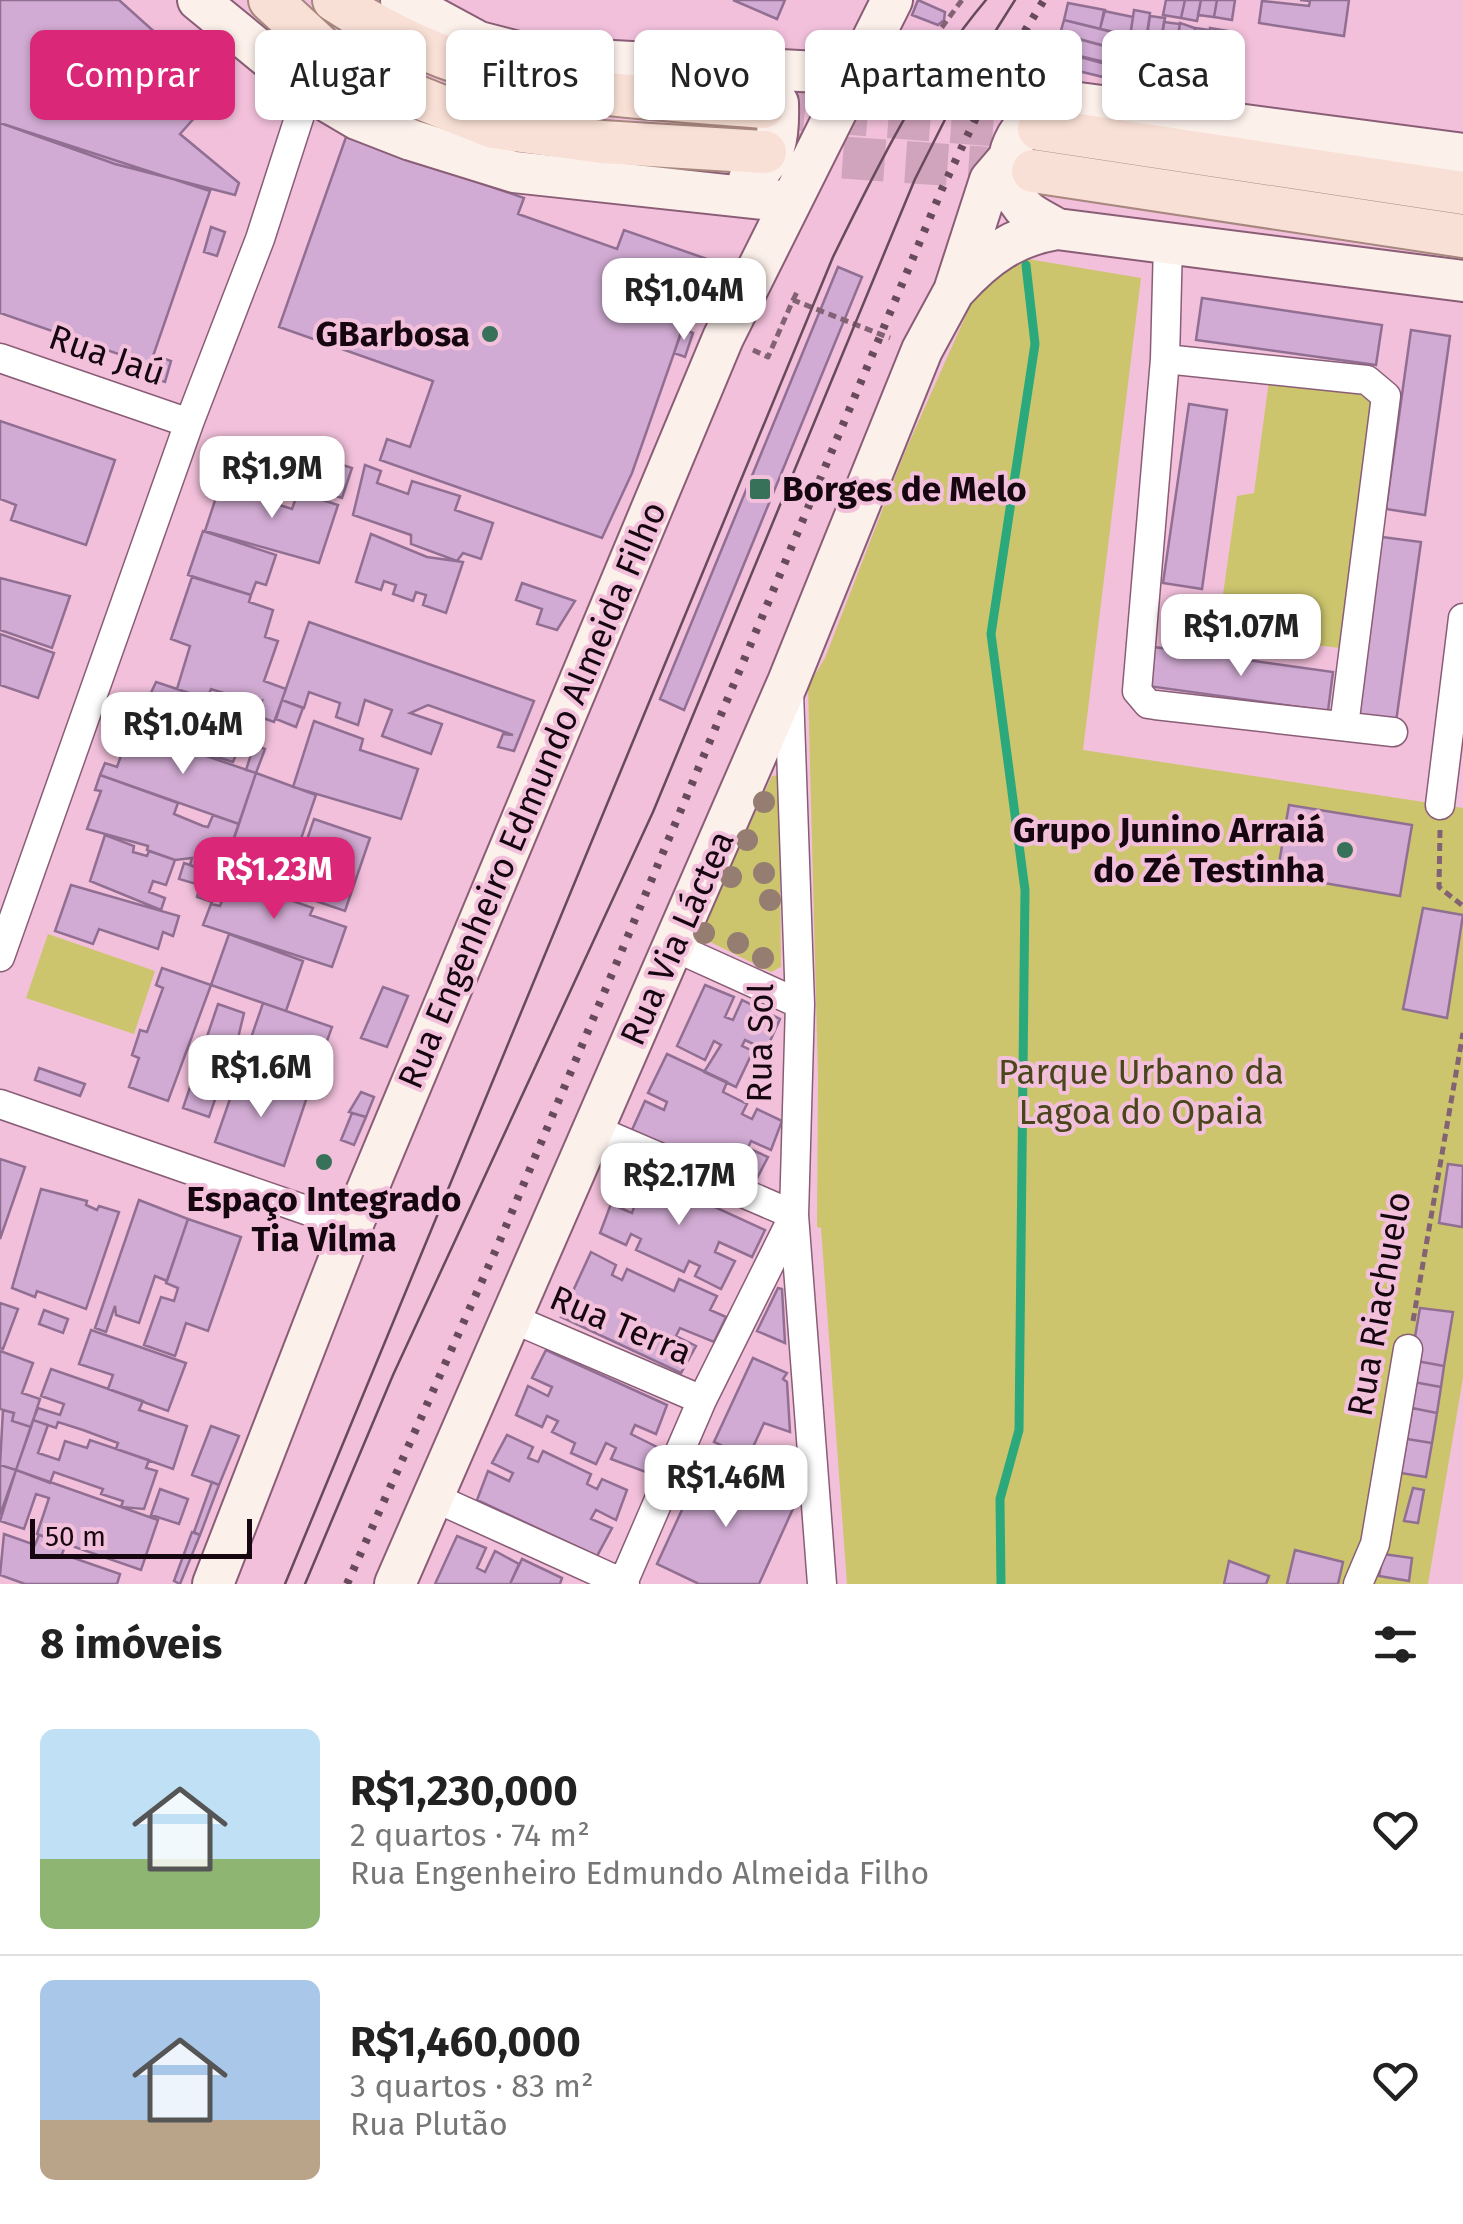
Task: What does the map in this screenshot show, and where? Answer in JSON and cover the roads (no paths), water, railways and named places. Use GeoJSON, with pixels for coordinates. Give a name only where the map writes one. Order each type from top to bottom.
{"type":"FeatureCollection","features":[{"type":"Feature","properties":{"kind":"main road"},"geometry":{"type":"LineString","coordinates":[[270,0],[323,49],[351,66],[432,106],[493,126],[602,142],[765,152]]}},
{"type":"Feature","properties":{"kind":"main road"},"geometry":{"type":"LineString","coordinates":[[334,0],[410,46],[512,80],[634,94]]}},
{"type":"Feature","properties":{"kind":"main road"},"geometry":{"type":"LineString","coordinates":[[1040,129],[1463,193]]}},
{"type":"Feature","properties":{"kind":"main road"},"geometry":{"type":"LineString","coordinates":[[1005,174],[1463,236]]}},
{"type":"Feature","properties":{"kind":"street"},"geometry":{"type":"LineString","coordinates":[[198,0],[255,47]]}},
{"type":"Feature","properties":{"kind":"street"},"geometry":{"type":"LineString","coordinates":[[401,0],[479,42],[538,57],[634,60]]}},
{"type":"Feature","properties":{"kind":"street","name":"Rua Engenheiro Edmundo Almeida Filho"},"geometry":{"type":"LineString","coordinates":[[878,30],[892,0]]}},
{"type":"Feature","properties":{"kind":"street","name":"Rua Via Láctea"},"geometry":{"type":"LineString","coordinates":[[394,1584],[674,947],[788,682],[922,350],[954,291],[1026,120],[1042,107],[1064,101],[1463,154]]}},
{"type":"Feature","properties":{"kind":"street"},"geometry":{"type":"LineString","coordinates":[[0,957],[189,423],[260,239],[298,120]]}},
{"type":"Feature","properties":{"kind":"street"},"geometry":{"type":"LineString","coordinates":[[361,120],[514,172],[790,202]]}},
{"type":"Feature","properties":{"kind":"street"},"geometry":{"type":"LineString","coordinates":[[689,190],[743,184],[768,166],[779,134],[779,120]]}},
{"type":"Feature","properties":{"kind":"street","name":"Rua Engenheiro Edmundo Almeida Filho"},"geometry":{"type":"LineString","coordinates":[[213,1584],[352,1226],[723,338],[833,120]]}},
{"type":"Feature","properties":{"kind":"street"},"geometry":{"type":"LineString","coordinates":[[1005,174],[1026,210],[1057,228],[1463,281]]}},
{"type":"Feature","properties":{"kind":"street","name":"Rua Via Láctea"},"geometry":{"type":"LineString","coordinates":[[954,291],[996,251],[1023,236],[1057,228]]}},
{"type":"Feature","properties":{"kind":"street"},"geometry":{"type":"LineString","coordinates":[[1168,243],[1165,358],[1137,691],[1148,704],[1393,732]]}},
{"type":"Feature","properties":{"kind":"street","name":"Rua Jaú"},"geometry":{"type":"LineString","coordinates":[[0,358],[189,423]]}},
{"type":"Feature","properties":{"kind":"street"},"geometry":{"type":"LineString","coordinates":[[1165,358],[1368,380],[1386,396],[1344,726]]}},
{"type":"Feature","properties":{"kind":"street"},"geometry":{"type":"LineString","coordinates":[[1440,805],[1463,618]]}},
{"type":"Feature","properties":{"kind":"street","name":"Rua Sol"},"geometry":{"type":"LineString","coordinates":[[788,682],[800,1004],[794,1215],[822,1584]]}},
{"type":"Feature","properties":{"kind":"street"},"geometry":{"type":"LineString","coordinates":[[674,947],[800,1004]]}},
{"type":"Feature","properties":{"kind":"street"},"geometry":{"type":"LineString","coordinates":[[0,1104],[352,1226]]}},
{"type":"Feature","properties":{"kind":"street"},"geometry":{"type":"LineString","coordinates":[[432,1497],[624,1583],[702,1400],[794,1215],[594,1129]]}},
{"type":"Feature","properties":{"kind":"street","name":"Rua Terra"},"geometry":{"type":"LineString","coordinates":[[511,1318],[702,1400]]}},
{"type":"Feature","properties":{"kind":"street","name":"Rua Riachuelo"},"geometry":{"type":"LineString","coordinates":[[1358,1584],[1375,1544],[1408,1348]]}},
{"type":"Feature","properties":{"kind":"waterway"},"geometry":{"type":"LineString","coordinates":[[1001,1584],[1000,1499],[1019,1430],[1025,890],[991,634],[1035,344],[1026,265]]}},
{"type":"Feature","properties":{"kind":"tunnel"},"geometry":{"type":"LineString","coordinates":[[785,109],[1039,129]]}},
{"type":"Feature","properties":{"kind":"tunnel"},"geometry":{"type":"LineString","coordinates":[[780,153],[1033,171]]}},
{"type":"Feature","properties":{"kind":"tram line"},"geometry":{"type":"LineString","coordinates":[[285,1584],[833,257],[921,91],[986,0]]}},
{"type":"Feature","properties":{"kind":"tram line"},"geometry":{"type":"LineString","coordinates":[[305,1584],[393,1375],[653,812],[915,179],[967,76],[1015,0]]}},
{"type":"Feature","properties":{"kind":"railway"},"geometry":{"type":"LineString","coordinates":[[347,1584],[498,1245],[942,189],[992,84],[1044,0]]}},
{"type":"Feature","properties":{"kind":"place","name":"GBarbosa"},"geometry":{"type":"Point","coordinates":[490,334]}},
{"type":"Feature","properties":{"kind":"place","name":"Borges de Melo"},"geometry":{"type":"Point","coordinates":[760,489]}},
{"type":"Feature","properties":{"kind":"place","name":"Grupo Junino Arraiá do Zé Testinha"},"geometry":{"type":"Point","coordinates":[1345,850]}},
{"type":"Feature","properties":{"kind":"place","name":"Espaço Integrado Tia Vilma"},"geometry":{"type":"Point","coordinates":[324,1162]}},
{"type":"Feature","properties":{"kind":"park label","name":"Parque Urbano da Lagoa do Opaia"},"geometry":{"type":"Point","coordinates":[1141,1092]}}]}
